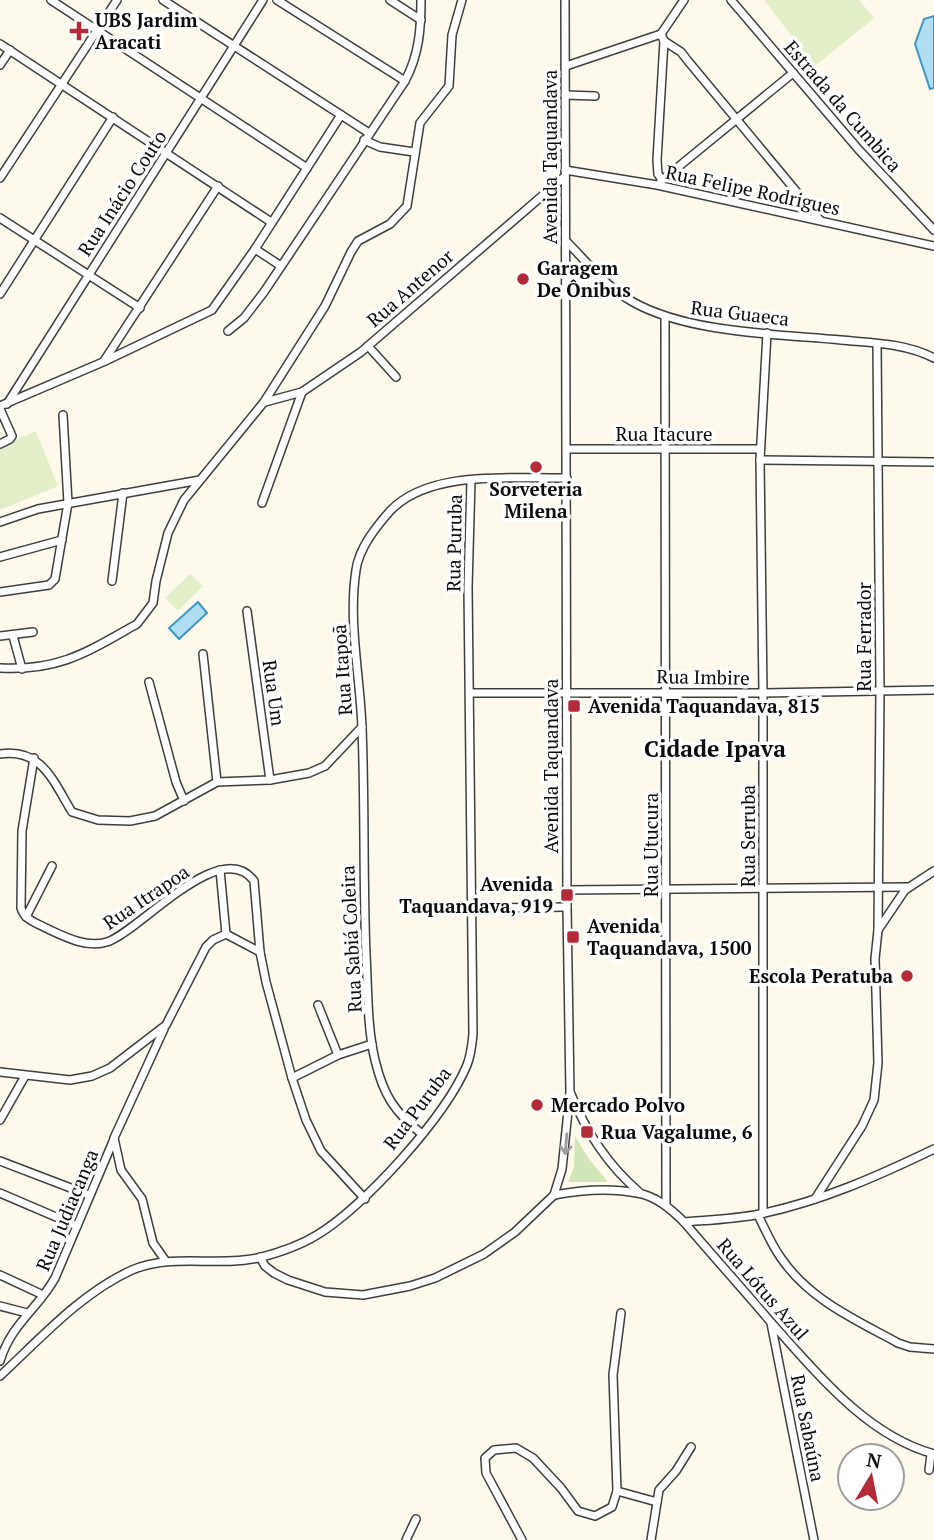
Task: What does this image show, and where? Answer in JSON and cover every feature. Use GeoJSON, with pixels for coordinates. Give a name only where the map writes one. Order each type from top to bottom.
{"type":"FeatureCollection","features":[{"type":"Feature","properties":{"kind":"street"},"geometry":{"type":"LineString","coordinates":[[51,0],[307,168]]}},
{"type":"Feature","properties":{"kind":"street"},"geometry":{"type":"LineString","coordinates":[[0,178],[117,0]]}},
{"type":"Feature","properties":{"kind":"street"},"geometry":{"type":"LineString","coordinates":[[163,0],[341,115],[380,147],[414,152]]}},
{"type":"Feature","properties":{"kind":"street","name":"Rua Inácio Couto"},"geometry":{"type":"LineString","coordinates":[[2,406],[263,0]]}},
{"type":"Feature","properties":{"kind":"street"},"geometry":{"type":"LineString","coordinates":[[277,0],[405,81]]}},
{"type":"Feature","properties":{"kind":"street"},"geometry":{"type":"LineString","coordinates":[[390,0],[421,20]]}},
{"type":"Feature","properties":{"kind":"street"},"geometry":{"type":"LineString","coordinates":[[228,331],[244,318],[281,266],[405,81],[416,58],[421,0]]}},
{"type":"Feature","properties":{"kind":"street"},"geometry":{"type":"LineString","coordinates":[[0,668],[22,669],[74,659],[137,624],[145,616],[153,603],[168,533],[184,500],[264,402],[325,306],[351,251],[358,242],[399,217],[407,206],[420,123],[449,86],[452,35],[462,0]]}},
{"type":"Feature","properties":{"kind":"street","name":"Avenida Taquandava"},"geometry":{"type":"LineString","coordinates":[[554,1195],[564,1157],[570,1092],[566,692],[568,449],[565,0]]}},
{"type":"Feature","properties":{"kind":"street"},"geometry":{"type":"LineString","coordinates":[[660,183],[657,159],[663,37],[684,0]]}},
{"type":"Feature","properties":{"kind":"street","name":"Estrada da Cumbica"},"geometry":{"type":"LineString","coordinates":[[731,0],[859,150],[934,230]]}},
{"type":"Feature","properties":{"kind":"street"},"geometry":{"type":"LineString","coordinates":[[566,66],[663,37]]}},
{"type":"Feature","properties":{"kind":"street"},"geometry":{"type":"LineString","coordinates":[[663,37],[681,52],[820,221]]}},
{"type":"Feature","properties":{"kind":"street"},"geometry":{"type":"LineString","coordinates":[[0,44],[271,222]]}},
{"type":"Feature","properties":{"kind":"street"},"geometry":{"type":"LineString","coordinates":[[0,65],[10,50]]}},
{"type":"Feature","properties":{"kind":"street"},"geometry":{"type":"LineString","coordinates":[[660,183],[793,73]]}},
{"type":"Feature","properties":{"kind":"street"},"geometry":{"type":"LineString","coordinates":[[565,95],[595,96]]}},
{"type":"Feature","properties":{"kind":"street"},"geometry":{"type":"LineString","coordinates":[[0,444],[12,436],[2,406],[212,310],[255,249],[341,115]]}},
{"type":"Feature","properties":{"kind":"street"},"geometry":{"type":"LineString","coordinates":[[0,294],[113,117]]}},
{"type":"Feature","properties":{"kind":"street","name":"Rua Felipe Rodrigues"},"geometry":{"type":"LineString","coordinates":[[565,174],[660,183],[934,246]]}},
{"type":"Feature","properties":{"kind":"street","name":"Rua Antenor"},"geometry":{"type":"LineString","coordinates":[[264,402],[302,392],[368,346],[565,174]]}},
{"type":"Feature","properties":{"kind":"street"},"geometry":{"type":"LineString","coordinates":[[103,362],[141,308],[218,187]]}},
{"type":"Feature","properties":{"kind":"street"},"geometry":{"type":"LineString","coordinates":[[0,218],[141,308]]}},
{"type":"Feature","properties":{"kind":"street","name":"Rua Guaeca"},"geometry":{"type":"LineString","coordinates":[[566,241],[613,288],[632,302],[665,317],[687,323],[915,349],[934,358]]}},
{"type":"Feature","properties":{"kind":"street"},"geometry":{"type":"LineString","coordinates":[[255,249],[281,266]]}},
{"type":"Feature","properties":{"kind":"street","name":"Rua Utucura"},"geometry":{"type":"LineString","coordinates":[[665,317],[666,1205]]}},
{"type":"Feature","properties":{"kind":"street","name":"Rua Serruba"},"geometry":{"type":"LineString","coordinates":[[760,1214],[764,890],[760,460],[767,333]]}},
{"type":"Feature","properties":{"kind":"street","name":"Rua Ferrador"},"geometry":{"type":"LineString","coordinates":[[816,1199],[862,1126],[874,1100],[878,1063],[875,959],[878,930],[880,691],[877,344]]}},
{"type":"Feature","properties":{"kind":"street"},"geometry":{"type":"LineString","coordinates":[[368,346],[396,377]]}},
{"type":"Feature","properties":{"kind":"street"},"geometry":{"type":"LineString","coordinates":[[262,503],[302,392]]}},
{"type":"Feature","properties":{"kind":"street"},"geometry":{"type":"LineString","coordinates":[[0,592],[52,583],[55,579],[68,503],[63,415]]}},
{"type":"Feature","properties":{"kind":"street","name":"Rua Itacure"},"geometry":{"type":"LineString","coordinates":[[568,449],[761,449]]}},
{"type":"Feature","properties":{"kind":"street"},"geometry":{"type":"LineString","coordinates":[[760,460],[934,462]]}},
{"type":"Feature","properties":{"kind":"street","name":"Rua Itapoã"},"geometry":{"type":"LineString","coordinates":[[34,758],[41,764],[72,812],[98,820],[130,821],[155,816],[218,782],[270,780],[309,773],[325,765],[362,727],[354,628],[356,566],[380,523],[406,498],[438,484],[471,480],[567,478]]}},
{"type":"Feature","properties":{"kind":"street"},"geometry":{"type":"LineString","coordinates":[[0,522],[38,509],[200,480]]}},
{"type":"Feature","properties":{"kind":"street","name":"Rua Puruba"},"geometry":{"type":"LineString","coordinates":[[0,1376],[50,1329],[112,1281],[133,1270],[165,1260],[217,1262],[260,1257],[289,1248],[319,1234],[365,1199],[422,1134],[453,1093],[471,1051],[473,908],[468,587],[471,480]]}},
{"type":"Feature","properties":{"kind":"street"},"geometry":{"type":"LineString","coordinates":[[111,581],[123,493]]}},
{"type":"Feature","properties":{"kind":"street"},"geometry":{"type":"LineString","coordinates":[[0,557],[62,540]]}},
{"type":"Feature","properties":{"kind":"street","name":"Rua Um"},"geometry":{"type":"LineString","coordinates":[[247,611],[270,780]]}},
{"type":"Feature","properties":{"kind":"street"},"geometry":{"type":"LineString","coordinates":[[0,636],[33,632]]}},
{"type":"Feature","properties":{"kind":"street"},"geometry":{"type":"LineString","coordinates":[[13,636],[22,669]]}},
{"type":"Feature","properties":{"kind":"street"},"geometry":{"type":"LineString","coordinates":[[203,654],[218,782]]}},
{"type":"Feature","properties":{"kind":"street"},"geometry":{"type":"LineString","coordinates":[[149,682],[176,782],[184,801]]}},
{"type":"Feature","properties":{"kind":"street","name":"Rua Imbire"},"geometry":{"type":"LineString","coordinates":[[471,693],[934,690]]}},
{"type":"Feature","properties":{"kind":"street","name":"Rua Sabiá Coleira"},"geometry":{"type":"LineString","coordinates":[[362,727],[363,881],[372,1044],[386,1094],[401,1117],[422,1134]]}},
{"type":"Feature","properties":{"kind":"street"},"geometry":{"type":"LineString","coordinates":[[0,754],[26,754],[34,758],[22,831],[21,908],[26,917]]}},
{"type":"Feature","properties":{"kind":"street"},"geometry":{"type":"LineString","coordinates":[[26,917],[52,866]]}},
{"type":"Feature","properties":{"kind":"street","name":"Rua Itrapoa"},"geometry":{"type":"LineString","coordinates":[[26,917],[79,942],[105,943],[122,935],[181,889],[220,870],[239,869],[248,873],[254,881],[260,951]]}},
{"type":"Feature","properties":{"kind":"street"},"geometry":{"type":"LineString","coordinates":[[220,870],[226,934]]}},
{"type":"Feature","properties":{"kind":"street"},"geometry":{"type":"LineString","coordinates":[[878,930],[908,887],[934,871]]}},
{"type":"Feature","properties":{"kind":"street"},"geometry":{"type":"LineString","coordinates":[[567,890],[908,887]]}},
{"type":"Feature","properties":{"kind":"street"},"geometry":{"type":"LineString","coordinates":[[473,908],[567,907]]}},
{"type":"Feature","properties":{"kind":"street"},"geometry":{"type":"LineString","coordinates":[[226,934],[260,951],[274,1015],[306,1120],[321,1151],[365,1199]]}},
{"type":"Feature","properties":{"kind":"street"},"geometry":{"type":"LineString","coordinates":[[0,1072],[70,1080],[92,1076],[110,1068],[166,1025],[206,947],[226,934]]}},
{"type":"Feature","properties":{"kind":"street"},"geometry":{"type":"LineString","coordinates":[[318,1005],[338,1055]]}},
{"type":"Feature","properties":{"kind":"street","name":"Rua Judiacanga"},"geometry":{"type":"LineString","coordinates":[[0,1361],[2,1349],[55,1279],[89,1195],[166,1025]]}},
{"type":"Feature","properties":{"kind":"street"},"geometry":{"type":"LineString","coordinates":[[292,1078],[338,1055],[372,1044]]}},
{"type":"Feature","properties":{"kind":"street"},"geometry":{"type":"LineString","coordinates":[[0,1120],[25,1076]]}},
{"type":"Feature","properties":{"kind":"street"},"geometry":{"type":"LineString","coordinates":[[570,1092],[580,1118],[592,1138],[620,1176],[640,1193]]}},
{"type":"Feature","properties":{"kind":"street"},"geometry":{"type":"LineString","coordinates":[[114,1138],[121,1170],[142,1199],[153,1244],[165,1260]]}},
{"type":"Feature","properties":{"kind":"street"},"geometry":{"type":"LineString","coordinates":[[684,1222],[760,1214],[816,1199],[867,1181],[934,1149]]}},
{"type":"Feature","properties":{"kind":"street"},"geometry":{"type":"LineString","coordinates":[[0,1161],[89,1195]]}},
{"type":"Feature","properties":{"kind":"street","name":"Rua Lótus Azul"},"geometry":{"type":"LineString","coordinates":[[554,1195],[597,1191],[640,1193],[666,1205],[831,1386],[892,1437],[933,1454]]}},
{"type":"Feature","properties":{"kind":"street"},"geometry":{"type":"LineString","coordinates":[[0,1193],[77,1226]]}},
{"type":"Feature","properties":{"kind":"street"},"geometry":{"type":"LineString","coordinates":[[260,1257],[265,1266],[281,1277],[325,1292],[363,1295],[387,1292],[435,1278],[484,1254],[515,1232],[554,1195]]}},
{"type":"Feature","properties":{"kind":"street"},"geometry":{"type":"LineString","coordinates":[[760,1214],[780,1257],[821,1300],[898,1343],[910,1348],[934,1349]]}},
{"type":"Feature","properties":{"kind":"street"},"geometry":{"type":"LineString","coordinates":[[0,1275],[43,1295]]}},
{"type":"Feature","properties":{"kind":"street"},"geometry":{"type":"LineString","coordinates":[[0,1306],[27,1313]]}},
{"type":"Feature","properties":{"kind":"street"},"geometry":{"type":"LineString","coordinates":[[522,1540],[486,1473],[485,1458],[494,1450],[516,1448],[533,1458],[578,1511],[595,1516],[612,1507],[617,1491],[613,1375],[621,1313]]}},
{"type":"Feature","properties":{"kind":"street","name":"Rua Sabaúna"},"geometry":{"type":"LineString","coordinates":[[771,1322],[814,1540]]}},
{"type":"Feature","properties":{"kind":"street"},"geometry":{"type":"LineString","coordinates":[[652,1540],[659,1490],[676,1471],[691,1447]]}},
{"type":"Feature","properties":{"kind":"street"},"geometry":{"type":"LineString","coordinates":[[929,1470],[933,1454]]}},
{"type":"Feature","properties":{"kind":"street"},"geometry":{"type":"LineString","coordinates":[[617,1491],[657,1502]]}},
{"type":"Feature","properties":{"kind":"street"},"geometry":{"type":"LineString","coordinates":[[405,1540],[416,1519]]}},
{"type":"Feature","properties":{"kind":"green space"},"geometry":{"type":"Polygon","coordinates":[[[764,0],[859,0],[874,18],[815,66],[764,0]]]}},
{"type":"Feature","properties":{"kind":"green space"},"geometry":{"type":"Polygon","coordinates":[[[36,431],[58,486],[0,510],[0,447],[36,431]]]}},
{"type":"Feature","properties":{"kind":"green space"},"geometry":{"type":"Polygon","coordinates":[[[190,574],[203,586],[178,611],[165,598],[190,574]]]}},
{"type":"Feature","properties":{"kind":"green space"},"geometry":{"type":"Polygon","coordinates":[[[575,1136],[608,1182],[568,1182],[574,1167],[575,1136]]]}},
{"type":"Feature","properties":{"kind":"water"},"geometry":{"type":"Polygon","coordinates":[[[934,16],[934,88],[930,89],[915,44],[924,19],[934,16]]]}},
{"type":"Feature","properties":{"kind":"water"},"geometry":{"type":"Polygon","coordinates":[[[198,602],[207,613],[179,639],[169,628],[198,602]]]}},
{"type":"Feature","properties":{"kind":"place","name":"UBS Jardim Aracati"},"geometry":{"type":"Point","coordinates":[79,31]}},
{"type":"Feature","properties":{"kind":"place","name":"Garagem De Ônibus"},"geometry":{"type":"Point","coordinates":[523,279]}},
{"type":"Feature","properties":{"kind":"place","name":"Sorveteria Milena"},"geometry":{"type":"Point","coordinates":[536,467]}},
{"type":"Feature","properties":{"kind":"place","name":"Avenida Taquandava, 815"},"geometry":{"type":"Point","coordinates":[574,706]}},
{"type":"Feature","properties":{"kind":"place","name":"Avenida Taquandava, 919"},"geometry":{"type":"Point","coordinates":[567,895]}},
{"type":"Feature","properties":{"kind":"place","name":"Avenida Taquandava, 1500"},"geometry":{"type":"Point","coordinates":[573,937]}},
{"type":"Feature","properties":{"kind":"place","name":"Escola Peratuba"},"geometry":{"type":"Point","coordinates":[907,976]}},
{"type":"Feature","properties":{"kind":"place","name":"Mercado Polvo"},"geometry":{"type":"Point","coordinates":[537,1105]}},
{"type":"Feature","properties":{"kind":"place","name":"Rua Vagalume, 6"},"geometry":{"type":"Point","coordinates":[587,1132]}},
{"type":"Feature","properties":{"kind":"district","name":"Cidade Ipava"},"geometry":{"type":"Point","coordinates":[715,749]}}]}
